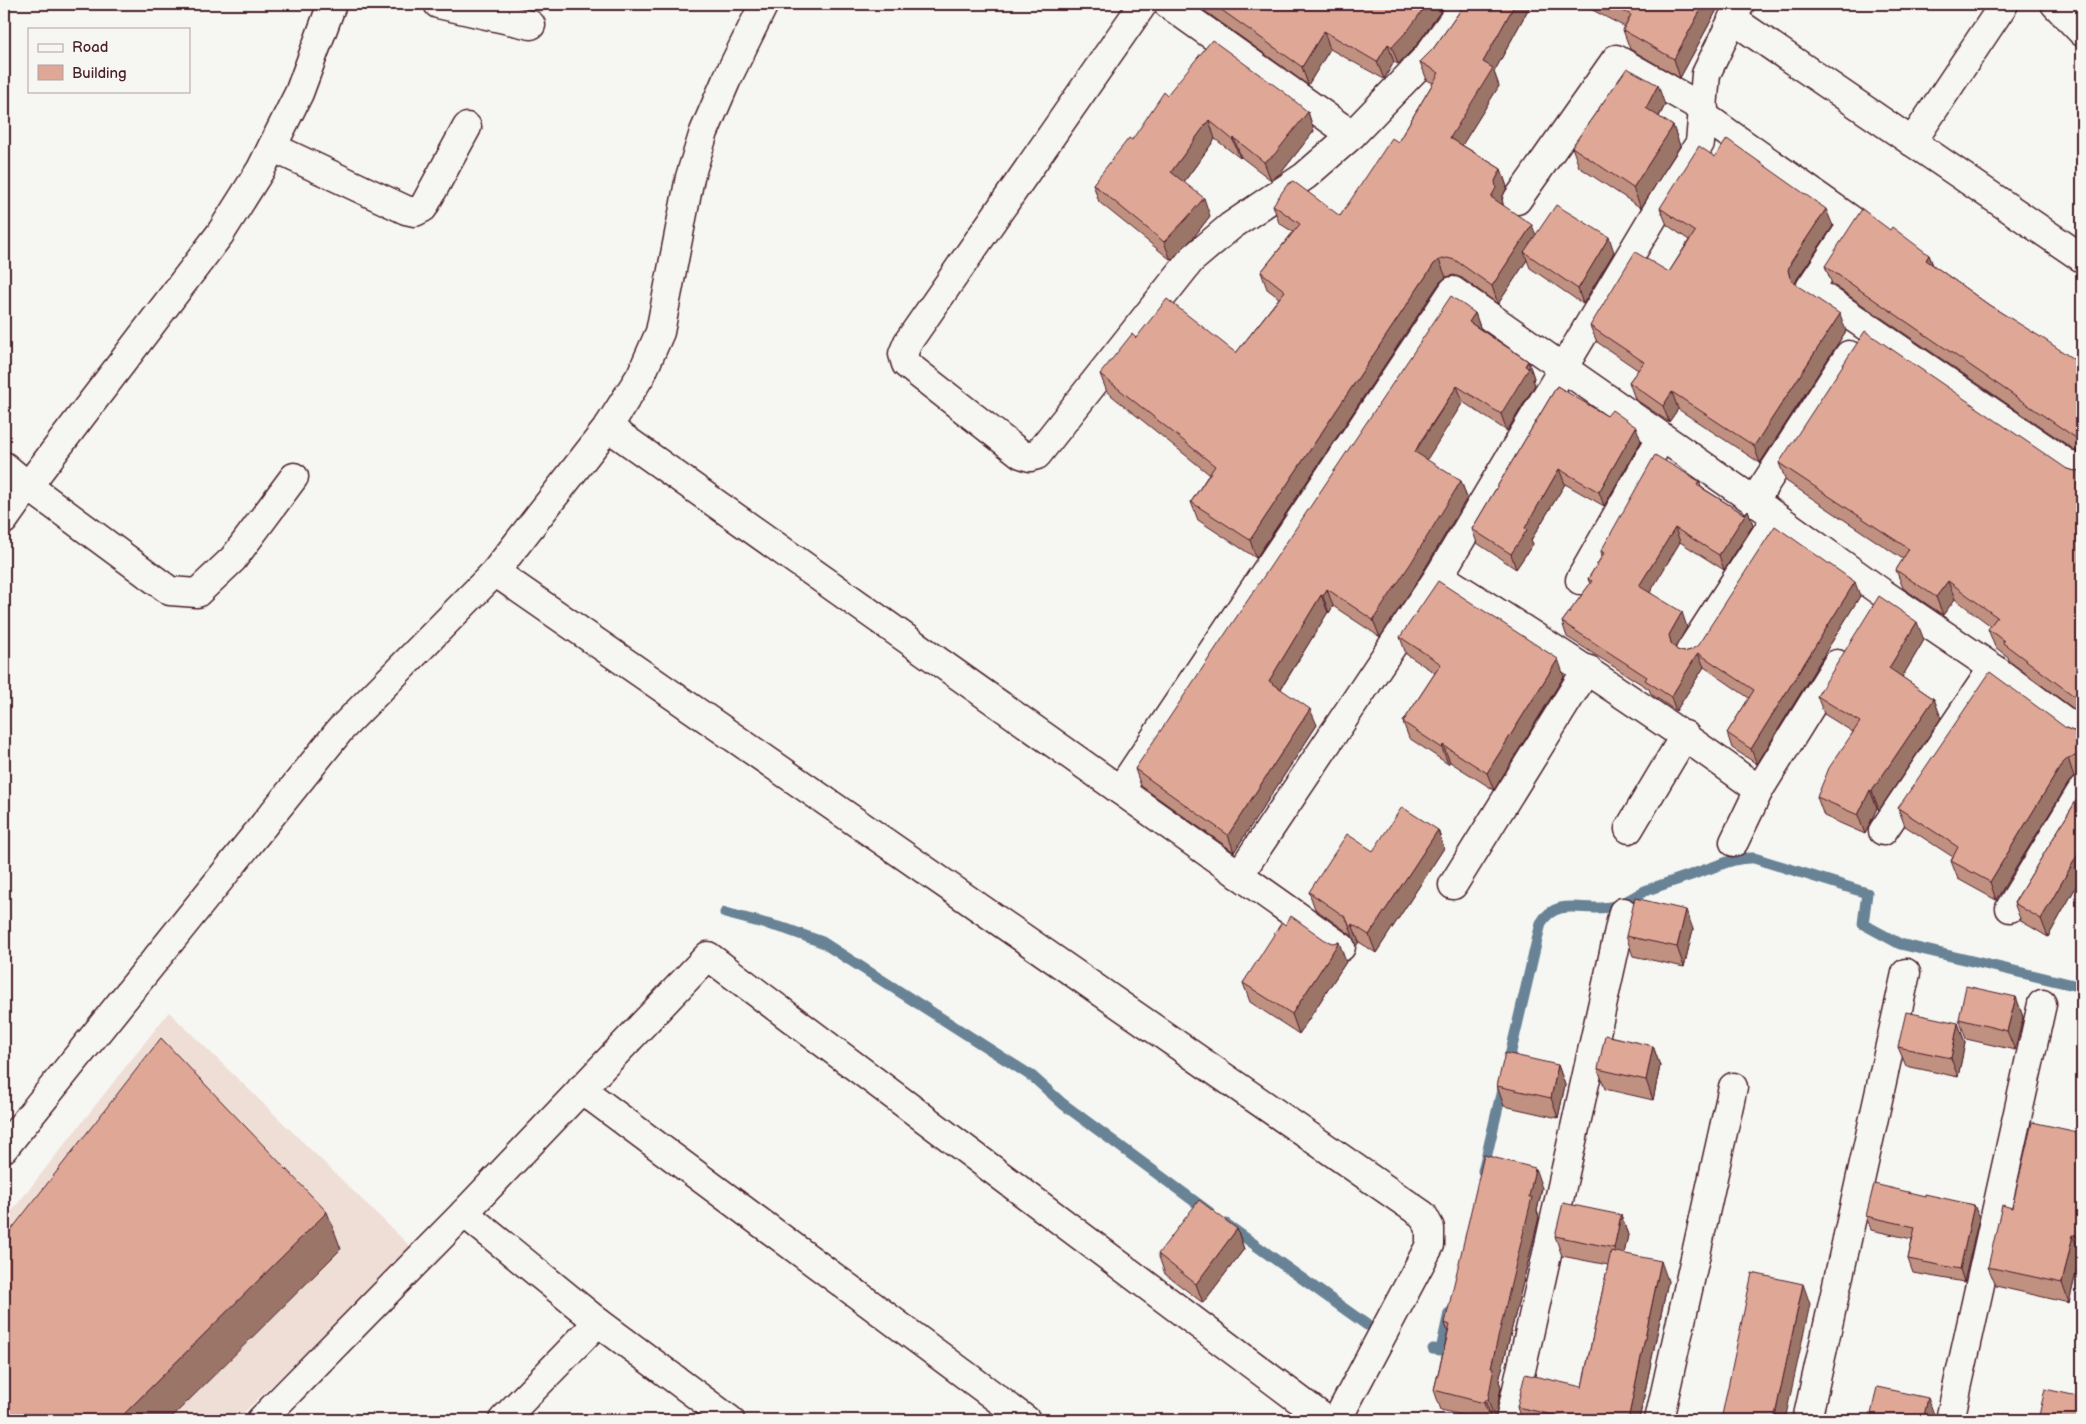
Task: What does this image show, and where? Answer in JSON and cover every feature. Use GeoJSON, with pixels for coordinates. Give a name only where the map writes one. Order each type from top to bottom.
{"type":"FeatureCollection","features":[{"type":"Feature","properties":{"kind":"street"},"geometry":{"type":"LineString","coordinates":[[4,520],[220,234],[261,169],[299,93],[332,4]]}},
{"type":"Feature","properties":{"kind":"street"},"geometry":{"type":"LineString","coordinates":[[438,4],[531,24]]}},
{"type":"Feature","properties":{"kind":"street"},"geometry":{"type":"LineString","coordinates":[[4,1148],[340,730],[495,572],[608,427],[641,375],[660,332],[690,177],[704,132],[726,81],[764,4]]}},
{"type":"Feature","properties":{"kind":"street"},"geometry":{"type":"LineString","coordinates":[[1143,4],[908,342],[903,354],[906,364],[1021,454],[1030,457],[1037,455],[1191,260],[1231,226],[1305,176],[1352,135],[1427,57],[1465,4]]}},
{"type":"Feature","properties":{"kind":"street"},"geometry":{"type":"LineString","coordinates":[[1168,4],[1352,135]]}},
{"type":"Feature","properties":{"kind":"street"},"geometry":{"type":"LineString","coordinates":[[1912,142],[2004,4]]}},
{"type":"Feature","properties":{"kind":"street"},"geometry":{"type":"LineString","coordinates":[[2055,4],[2082,32]]}},
{"type":"Feature","properties":{"kind":"street"},"geometry":{"type":"LineString","coordinates":[[1239,875],[1439,576],[1670,189],[1700,143],[1706,74],[1736,11],[1912,142],[2082,258]]}},
{"type":"Feature","properties":{"kind":"street"},"geometry":{"type":"LineString","coordinates":[[1517,200],[1616,59],[1704,112],[1854,222],[1810,288],[2082,474]]}},
{"type":"Feature","properties":{"kind":"street"},"geometry":{"type":"LineString","coordinates":[[272,147],[406,210],[415,212],[423,208],[467,127]]}},
{"type":"Feature","properties":{"kind":"street"},"geometry":{"type":"LineString","coordinates":[[1120,790],[1453,291],[1993,668],[2082,734]]}},
{"type":"Feature","properties":{"kind":"street"},"geometry":{"type":"LineString","coordinates":[[1754,501],[1868,326]]}},
{"type":"Feature","properties":{"kind":"street"},"geometry":{"type":"LineString","coordinates":[[608,427],[1341,947]]}},
{"type":"Feature","properties":{"kind":"street"},"geometry":{"type":"LineString","coordinates":[[1580,580],[1661,438]]}},
{"type":"Feature","properties":{"kind":"street"},"geometry":{"type":"LineString","coordinates":[[4,466],[28,486],[170,590],[197,593],[233,559],[294,477]]}},
{"type":"Feature","properties":{"kind":"street"},"geometry":{"type":"LineString","coordinates":[[1690,651],[1776,518]]}},
{"type":"Feature","properties":{"kind":"street"},"geometry":{"type":"LineString","coordinates":[[495,572],[1423,1215],[1430,1228],[1430,1245],[1337,1420]]}},
{"type":"Feature","properties":{"kind":"street"},"geometry":{"type":"LineString","coordinates":[[1439,576],[1587,669],[1685,735],[1759,790]]}},
{"type":"Feature","properties":{"kind":"street"},"geometry":{"type":"LineString","coordinates":[[1866,617],[1882,592]]}},
{"type":"Feature","properties":{"kind":"street"},"geometry":{"type":"LineString","coordinates":[[1734,842],[1759,790],[1851,642]]}},
{"type":"Feature","properties":{"kind":"street"},"geometry":{"type":"LineString","coordinates":[[1883,832],[1993,668]]}},
{"type":"Feature","properties":{"kind":"street"},"geometry":{"type":"LineString","coordinates":[[1453,885],[1587,669]]}},
{"type":"Feature","properties":{"kind":"street"},"geometry":{"type":"LineString","coordinates":[[1629,829],[1685,735]]}},
{"type":"Feature","properties":{"kind":"street"},"geometry":{"type":"LineString","coordinates":[[2010,908],[2082,790]]}},
{"type":"Feature","properties":{"kind":"street"},"geometry":{"type":"LineString","coordinates":[[1510,1420],[1623,912]]}},
{"type":"Feature","properties":{"kind":"street"},"geometry":{"type":"LineString","coordinates":[[261,1420],[464,1213],[708,956],[1326,1420]]}},
{"type":"Feature","properties":{"kind":"street"},"geometry":{"type":"LineString","coordinates":[[1807,1420],[1906,973]]}},
{"type":"Feature","properties":{"kind":"street"},"geometry":{"type":"LineString","coordinates":[[1950,1420],[2042,1004]]}},
{"type":"Feature","properties":{"kind":"street"},"geometry":{"type":"LineString","coordinates":[[1659,1420],[1733,1087]]}},
{"type":"Feature","properties":{"kind":"street"},"geometry":{"type":"LineString","coordinates":[[581,1089],[1026,1420]]}},
{"type":"Feature","properties":{"kind":"street"},"geometry":{"type":"LineString","coordinates":[[464,1213],[598,1322],[730,1420]]}},
{"type":"Feature","properties":{"kind":"street"},"geometry":{"type":"LineString","coordinates":[[503,1420],[598,1322]]}},
{"type":"Feature","properties":{"kind":"shaded area"},"geometry":{"type":"Polygon","coordinates":[[[169,1012],[413,1249],[236,1420],[4,1420],[4,1221],[169,1012]]]}},
{"type":"Feature","properties":{"kind":"building"},"geometry":{"type":"Polygon","coordinates":[[[1213,4],[1427,4],[1409,29],[1392,47],[1388,44],[1377,62],[1324,31],[1302,67],[1213,4]]]}},
{"type":"Feature","properties":{"kind":"building"},"geometry":{"type":"Polygon","coordinates":[[[1465,4],[1515,4],[1483,62],[1493,68],[1450,138],[1501,169],[1495,181],[1496,188],[1491,197],[1532,225],[1492,286],[1455,260],[1447,258],[1439,260],[1434,264],[1250,540],[1191,502],[1215,466],[1100,374],[1132,334],[1136,338],[1167,299],[1236,353],[1285,291],[1261,272],[1300,224],[1273,205],[1287,185],[1293,181],[1340,216],[1392,138],[1398,142],[1439,73],[1420,62],[1433,49],[1465,4]]]}},
{"type":"Feature","properties":{"kind":"building"},"geometry":{"type":"Polygon","coordinates":[[[1609,4],[1704,4],[1674,59],[1623,30],[1631,15],[1609,4]]]}},
{"type":"Feature","properties":{"kind":"building"},"geometry":{"type":"Polygon","coordinates":[[[1212,40],[1308,112],[1274,155],[1264,162],[1209,120],[1171,172],[1204,198],[1164,242],[1093,184],[1129,138],[1132,140],[1164,92],[1167,95],[1212,40]]]}},
{"type":"Feature","properties":{"kind":"building"},"geometry":{"type":"Polygon","coordinates":[[[1627,68],[1658,85],[1646,108],[1673,126],[1633,188],[1572,147],[1627,68]]]}},
{"type":"Feature","properties":{"kind":"building"},"geometry":{"type":"Polygon","coordinates":[[[1727,139],[1826,209],[1791,262],[1788,270],[1790,278],[1795,284],[1840,314],[1754,446],[1672,392],[1663,406],[1629,382],[1644,362],[1590,326],[1635,252],[1669,272],[1695,232],[1660,208],[1699,146],[1715,157],[1727,139]]]}},
{"type":"Feature","properties":{"kind":"building"},"geometry":{"type":"Polygon","coordinates":[[[1556,205],[1609,237],[1578,289],[1524,252],[1556,205]]]}},
{"type":"Feature","properties":{"kind":"building"},"geometry":{"type":"Polygon","coordinates":[[[1862,209],[1890,230],[1892,227],[1929,255],[1926,260],[1989,305],[2082,365],[2082,442],[1825,266],[1862,209]]]}},
{"type":"Feature","properties":{"kind":"building"},"geometry":{"type":"Polygon","coordinates":[[[1451,296],[1475,313],[1469,322],[1528,361],[1525,366],[1529,368],[1501,414],[1457,386],[1420,442],[1415,452],[1461,481],[1411,563],[1373,620],[1327,589],[1323,596],[1321,595],[1269,681],[1310,709],[1228,835],[1135,769],[1451,296]]]}},
{"type":"Feature","properties":{"kind":"building"},"geometry":{"type":"Polygon","coordinates":[[[1865,331],[2067,469],[2082,470],[2082,702],[2003,643],[2004,641],[1988,629],[1997,617],[1948,581],[1936,597],[1896,570],[1909,549],[1779,463],[1865,331]]]}},
{"type":"Feature","properties":{"kind":"building"},"geometry":{"type":"Polygon","coordinates":[[[1557,386],[1607,416],[1612,410],[1636,427],[1599,492],[1559,469],[1525,528],[1527,530],[1511,554],[1472,529],[1557,386]]]}},
{"type":"Feature","properties":{"kind":"building"},"geometry":{"type":"Polygon","coordinates":[[[1655,455],[1699,481],[1697,485],[1744,514],[1748,510],[1719,555],[1675,528],[1639,586],[1682,612],[1669,635],[1671,643],[1677,650],[1684,652],[1698,645],[1775,526],[1855,582],[1751,749],[1727,733],[1754,690],[1698,653],[1671,697],[1645,680],[1647,677],[1562,622],[1592,581],[1588,579],[1604,553],[1601,551],[1655,455]]]}},
{"type":"Feature","properties":{"kind":"building"},"geometry":{"type":"Polygon","coordinates":[[[1438,581],[1558,659],[1487,773],[1443,745],[1442,748],[1403,722],[1441,664],[1400,637],[1438,581]]]}},
{"type":"Feature","properties":{"kind":"building"},"geometry":{"type":"Polygon","coordinates":[[[1879,596],[1917,622],[1889,668],[1934,699],[1872,791],[1870,790],[1858,815],[1817,797],[1829,768],[1860,722],[1817,696],[1879,596]]]}},
{"type":"Feature","properties":{"kind":"building"},"geometry":{"type":"Polygon","coordinates":[[[1990,672],[2066,728],[2073,731],[2082,730],[2082,758],[2075,756],[2068,758],[2062,764],[1990,882],[1951,861],[1958,847],[1898,808],[1990,672]]]}},
{"type":"Feature","properties":{"kind":"building"},"geometry":{"type":"Polygon","coordinates":[[[2082,791],[2082,847],[2041,919],[2014,903],[2082,791]]]}},
{"type":"Feature","properties":{"kind":"building"},"geometry":{"type":"Polygon","coordinates":[[[1402,807],[1438,830],[1369,935],[1352,924],[1350,928],[1344,916],[1309,892],[1347,834],[1373,851],[1402,807]]]}},
{"type":"Feature","properties":{"kind":"building"},"geometry":{"type":"Polygon","coordinates":[[[1635,898],[1686,910],[1677,947],[1626,936],[1635,898]]]}},
{"type":"Feature","properties":{"kind":"building"},"geometry":{"type":"Polygon","coordinates":[[[1291,916],[1325,940],[1332,943],[1339,942],[1292,1014],[1243,983],[1282,922],[1285,925],[1291,916]]]}},
{"type":"Feature","properties":{"kind":"building"},"geometry":{"type":"Polygon","coordinates":[[[1966,986],[2016,997],[2007,1031],[1959,1019],[1966,986]]]}},
{"type":"Feature","properties":{"kind":"building"},"geometry":{"type":"Polygon","coordinates":[[[1906,1012],[1958,1023],[1951,1058],[1898,1047],[1906,1012]]]}},
{"type":"Feature","properties":{"kind":"building"},"geometry":{"type":"Polygon","coordinates":[[[1605,1035],[1653,1046],[1646,1080],[1598,1069],[1605,1035]]]}},
{"type":"Feature","properties":{"kind":"building"},"geometry":{"type":"Polygon","coordinates":[[[161,1038],[327,1212],[118,1420],[4,1420],[4,1239],[161,1038]]]}},
{"type":"Feature","properties":{"kind":"building"},"geometry":{"type":"Polygon","coordinates":[[[1505,1053],[1558,1065],[1551,1098],[1497,1086],[1505,1053]]]}},
{"type":"Feature","properties":{"kind":"building"},"geometry":{"type":"Polygon","coordinates":[[[2032,1122],[2082,1133],[2082,1237],[2073,1235],[2062,1283],[1988,1267],[2002,1205],[2012,1208],[2032,1122]]]}},
{"type":"Feature","properties":{"kind":"building"},"geometry":{"type":"Polygon","coordinates":[[[1484,1155],[1535,1168],[1529,1197],[1532,1197],[1491,1367],[1494,1367],[1488,1400],[1485,1400],[1484,1403],[1434,1390],[1450,1325],[1445,1323],[1484,1155]]]}},
{"type":"Feature","properties":{"kind":"building"},"geometry":{"type":"Polygon","coordinates":[[[1874,1184],[1974,1205],[1960,1269],[1908,1259],[1915,1227],[1866,1216],[1874,1184]]]}},
{"type":"Feature","properties":{"kind":"building"},"geometry":{"type":"Polygon","coordinates":[[[1199,1200],[1237,1229],[1196,1284],[1158,1254],[1199,1200]]]}},
{"type":"Feature","properties":{"kind":"building"},"geometry":{"type":"Polygon","coordinates":[[[1563,1203],[1621,1215],[1614,1248],[1555,1236],[1563,1203]]]}},
{"type":"Feature","properties":{"kind":"building"},"geometry":{"type":"Polygon","coordinates":[[[1611,1251],[1661,1261],[1628,1420],[1576,1420],[1517,1407],[1525,1374],[1582,1387],[1611,1251]]]}},
{"type":"Feature","properties":{"kind":"building"},"geometry":{"type":"Polygon","coordinates":[[[1752,1273],[1803,1284],[1774,1420],[1721,1420],[1752,1273]]]}},
{"type":"Feature","properties":{"kind":"building"},"geometry":{"type":"Polygon","coordinates":[[[1877,1387],[1928,1398],[1923,1420],[1870,1419],[1877,1387]]]}},
{"type":"Feature","properties":{"kind":"building"},"geometry":{"type":"Polygon","coordinates":[[[2045,1389],[2082,1397],[2082,1420],[2038,1420],[2045,1389]]]}},
{"type":"Feature","properties":{"kind":"building"},"geometry":{"type":"Polygon","coordinates":[[[1189,1414],[1197,1420],[1184,1420],[1189,1414]]]}},
{"type":"Feature","properties":{"kind":"waterway"},"geometry":{"type":"LineString","coordinates":[[1483,1171],[1541,923],[1548,915],[1564,907],[1604,908],[1614,906],[1645,891],[1726,862],[1754,858],[1867,893],[1863,924],[1900,944],[2082,987]]}},
{"type":"Feature","properties":{"kind":"waterway"},"geometry":{"type":"LineString","coordinates":[[725,913],[786,929],[822,942],[1033,1077],[1063,1104],[1209,1212]]}},
{"type":"Feature","properties":{"kind":"waterway"},"geometry":{"type":"LineString","coordinates":[[1226,1224],[1367,1325]]}},
{"type":"Feature","properties":{"kind":"waterway"},"geometry":{"type":"LineString","coordinates":[[1433,1349],[1441,1350],[1449,1313]]}}]}
